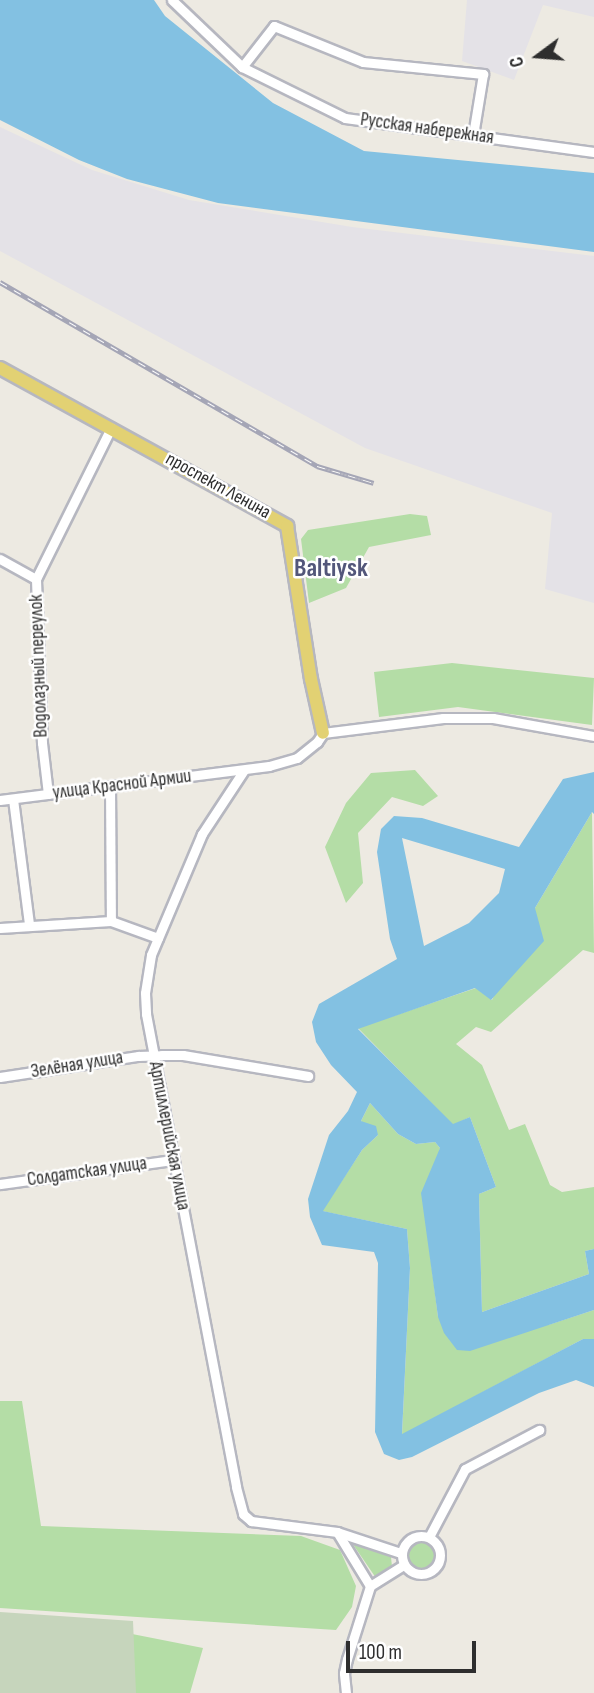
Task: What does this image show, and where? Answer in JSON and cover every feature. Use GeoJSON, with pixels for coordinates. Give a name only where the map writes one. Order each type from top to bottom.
{"type":"FeatureCollection","features":[{"type":"Feature","properties":{"kind":"main road","name":"проспект Ленина"},"geometry":{"type":"LineString","coordinates":[[0,368],[287,526],[311,678],[323,733]]}},
{"type":"Feature","properties":{"kind":"street","name":"Русская набережная"},"geometry":{"type":"LineString","coordinates":[[172,0],[242,67],[345,118],[594,152]]}},
{"type":"Feature","properties":{"kind":"street"},"geometry":{"type":"LineString","coordinates":[[242,67],[274,26],[363,62],[483,74],[473,135]]}},
{"type":"Feature","properties":{"kind":"street","name":"Водолазный переулок"},"geometry":{"type":"LineString","coordinates":[[48,794],[42,743],[36,579],[59,527],[111,428]]}},
{"type":"Feature","properties":{"kind":"street"},"geometry":{"type":"LineString","coordinates":[[0,558],[36,579]]}},
{"type":"Feature","properties":{"kind":"street"},"geometry":{"type":"LineString","coordinates":[[244,770],[297,758],[317,742],[323,733],[461,716],[594,736]]}},
{"type":"Feature","properties":{"kind":"street","name":"улица Красной Армии"},"geometry":{"type":"LineString","coordinates":[[0,800],[244,770]]}},
{"type":"Feature","properties":{"kind":"street","name":"Артиллерийская улица"},"geometry":{"type":"LineString","coordinates":[[244,770],[202,834],[158,938],[146,984],[145,1014],[243,1514],[251,1521],[337,1532],[401,1553]]}},
{"type":"Feature","properties":{"kind":"street"},"geometry":{"type":"LineString","coordinates":[[110,786],[111,921]]}},
{"type":"Feature","properties":{"kind":"street"},"geometry":{"type":"LineString","coordinates":[[13,799],[29,924]]}},
{"type":"Feature","properties":{"kind":"street"},"geometry":{"type":"LineString","coordinates":[[0,928],[29,924],[111,921],[158,938]]}},
{"type":"Feature","properties":{"kind":"street","name":"Зелёная улица"},"geometry":{"type":"LineString","coordinates":[[0,1077],[153,1055],[183,1055],[308,1076]]}},
{"type":"Feature","properties":{"kind":"street","name":"Солдатская улица"},"geometry":{"type":"LineString","coordinates":[[0,1184],[173,1160]]}},
{"type":"Feature","properties":{"kind":"street"},"geometry":{"type":"LineString","coordinates":[[429,1537],[465,1469],[539,1430]]}},
{"type":"Feature","properties":{"kind":"street"},"geometry":{"type":"LineString","coordinates":[[337,1532],[370,1586]]}},
{"type":"Feature","properties":{"kind":"street"},"geometry":{"type":"LineString","coordinates":[[414,1536],[429,1537],[439,1547],[439,1561],[435,1568],[422,1574],[415,1573],[404,1565],[401,1553],[403,1546],[414,1536]]}},
{"type":"Feature","properties":{"kind":"street"},"geometry":{"type":"LineString","coordinates":[[346,1693],[347,1659],[370,1586],[404,1565]]}},
{"type":"Feature","properties":{"kind":"shaded area"},"geometry":{"type":"Polygon","coordinates":[[[467,0],[594,0],[594,17],[543,5],[514,80],[462,61],[467,0]]]}},
{"type":"Feature","properties":{"kind":"shaded area"},"geometry":{"type":"Polygon","coordinates":[[[0,127],[92,170],[189,200],[352,227],[594,256],[594,603],[545,589],[552,513],[365,448],[0,251],[0,127]]]}},
{"type":"Feature","properties":{"kind":"green space"},"geometry":{"type":"Polygon","coordinates":[[[410,514],[427,516],[431,535],[369,547],[346,588],[309,603],[301,539],[308,530],[410,514]]]}},
{"type":"Feature","properties":{"kind":"green space"},"geometry":{"type":"Polygon","coordinates":[[[452,663],[594,678],[592,725],[458,707],[379,717],[374,672],[452,663]]]}},
{"type":"Feature","properties":{"kind":"green space"},"geometry":{"type":"Polygon","coordinates":[[[415,770],[438,796],[423,806],[392,797],[358,833],[363,883],[346,903],[325,847],[346,803],[371,773],[415,770]]]}},
{"type":"Feature","properties":{"kind":"green space"},"geometry":{"type":"Polygon","coordinates":[[[592,812],[594,953],[583,950],[491,1032],[476,1027],[456,1044],[482,1065],[509,1130],[525,1124],[550,1185],[562,1192],[594,1187],[594,1249],[585,1251],[589,1274],[482,1312],[479,1194],[496,1187],[470,1117],[453,1125],[358,1028],[476,988],[492,1000],[535,908],[592,812]]]}},
{"type":"Feature","properties":{"kind":"green space"},"geometry":{"type":"Polygon","coordinates":[[[370,1103],[398,1134],[416,1144],[435,1142],[440,1148],[428,1238],[438,1317],[548,1325],[594,1310],[594,1339],[583,1339],[402,1435],[410,1268],[407,1229],[322,1211],[362,1150],[378,1135],[361,1121],[370,1103]]]}},
{"type":"Feature","properties":{"kind":"green space"},"geometry":{"type":"Polygon","coordinates":[[[0,1401],[22,1401],[41,1526],[301,1536],[340,1550],[356,1586],[352,1607],[336,1630],[0,1608],[0,1401]]]}},
{"type":"Feature","properties":{"kind":"green space"},"geometry":{"type":"Polygon","coordinates":[[[421,1539],[432,1544],[437,1555],[432,1566],[421,1571],[410,1566],[405,1555],[410,1544],[421,1539]]]}},
{"type":"Feature","properties":{"kind":"green space"},"geometry":{"type":"Polygon","coordinates":[[[352,1543],[391,1557],[392,1567],[376,1578],[352,1543]]]}},
{"type":"Feature","properties":{"kind":"green space"},"geometry":{"type":"Polygon","coordinates":[[[0,1612],[133,1621],[136,1693],[0,1693],[0,1612]]]}},
{"type":"Feature","properties":{"kind":"green space"},"geometry":{"type":"Polygon","coordinates":[[[122,1632],[203,1648],[190,1693],[15,1693],[122,1632]]]}},
{"type":"Feature","properties":{"kind":"water"},"geometry":{"type":"Polygon","coordinates":[[[0,0],[154,0],[165,16],[273,103],[364,151],[594,173],[594,252],[218,203],[127,179],[79,160],[0,120],[0,0]]]}},
{"type":"Feature","properties":{"kind":"water"},"geometry":{"type":"Polygon","coordinates":[[[594,772],[594,814],[592,812],[535,908],[544,941],[491,1000],[475,988],[358,1029],[453,1124],[470,1117],[496,1187],[479,1194],[482,1312],[589,1274],[585,1251],[594,1249],[594,1310],[470,1351],[457,1350],[444,1333],[438,1317],[421,1193],[440,1148],[435,1142],[416,1144],[398,1134],[370,1103],[361,1121],[376,1126],[378,1135],[362,1150],[323,1211],[407,1229],[410,1268],[402,1434],[583,1339],[594,1339],[594,1387],[576,1380],[539,1393],[412,1457],[399,1460],[384,1454],[375,1432],[378,1263],[374,1252],[322,1245],[310,1217],[308,1199],[329,1135],[348,1111],[357,1092],[331,1065],[316,1042],[312,1022],[319,1004],[397,959],[390,939],[377,852],[381,829],[394,816],[422,818],[519,847],[563,779],[594,772]],[[402,838],[424,946],[469,923],[499,893],[505,869],[402,838]]]}},
{"type":"Feature","properties":{"kind":"railway"},"geometry":{"type":"LineString","coordinates":[[0,282],[317,466],[374,483]]}},
{"type":"Feature","properties":{"kind":"district","name":"Baltiysk"},"geometry":{"type":"Point","coordinates":[331,569]}}]}
